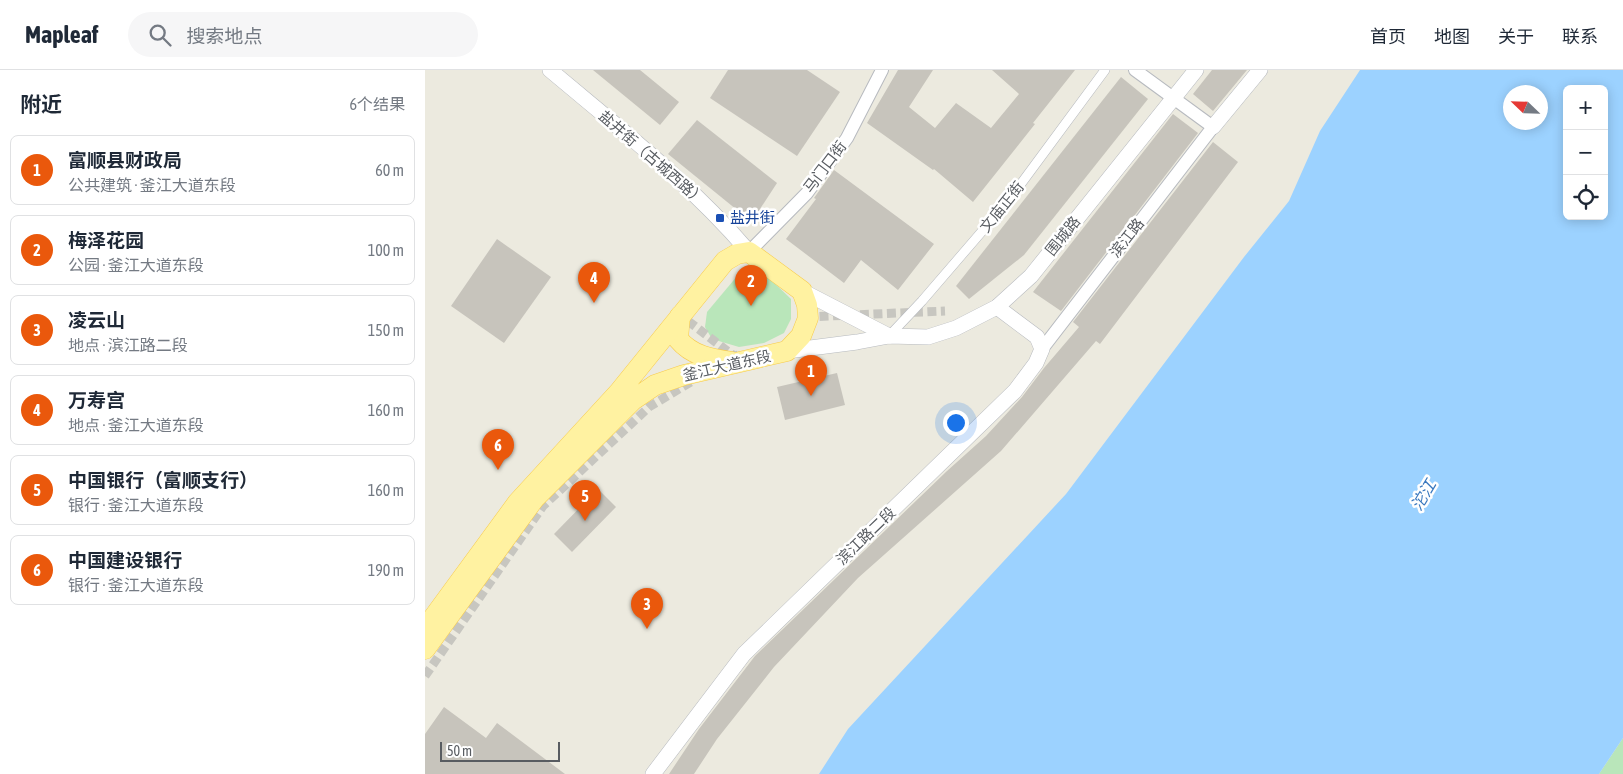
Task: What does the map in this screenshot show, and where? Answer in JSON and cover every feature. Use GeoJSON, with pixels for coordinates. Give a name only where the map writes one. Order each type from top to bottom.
{"type":"FeatureCollection","features":[{"type":"Feature","properties":{"kind":"main road"},"geometry":{"type":"LineString","coordinates":[[425,629],[518,502],[619,392],[725,262],[737,254],[749,252],[802,292]]}},
{"type":"Feature","properties":{"kind":"main road","name":"釜江大道东段"},"geometry":{"type":"LineString","coordinates":[[425,648],[534,499],[633,400],[655,385],[684,375],[787,352],[801,336],[807,318],[807,305],[802,292]]}},
{"type":"Feature","properties":{"kind":"main road"},"geometry":{"type":"LineString","coordinates":[[680,316],[678,338],[686,348],[698,354],[738,363]]}},
{"type":"Feature","properties":{"kind":"street","name":"盐井街（古城西路）"},"geometry":{"type":"LineString","coordinates":[[550,70],[658,160],[721,218],[749,252]]}},
{"type":"Feature","properties":{"kind":"street","name":"马门口街"},"geometry":{"type":"LineString","coordinates":[[749,252],[807,193],[847,138],[882,70]]}},
{"type":"Feature","properties":{"kind":"street","name":"文庙正街"},"geometry":{"type":"LineString","coordinates":[[889,336],[922,301],[1009,200],[1105,70]]}},
{"type":"Feature","properties":{"kind":"street"},"geometry":{"type":"LineString","coordinates":[[1135,70],[1213,127],[1260,70]]}},
{"type":"Feature","properties":{"kind":"street","name":"围城路"},"geometry":{"type":"LineString","coordinates":[[889,336],[928,337],[956,328],[997,307],[1031,276],[1196,70]]}},
{"type":"Feature","properties":{"kind":"street","name":"滨江路"},"geometry":{"type":"LineString","coordinates":[[1042,349],[1213,127]]}},
{"type":"Feature","properties":{"kind":"street"},"geometry":{"type":"LineString","coordinates":[[802,292],[889,336]]}},
{"type":"Feature","properties":{"kind":"street"},"geometry":{"type":"LineString","coordinates":[[997,307],[1037,337],[1042,349]]}},
{"type":"Feature","properties":{"kind":"street"},"geometry":{"type":"LineString","coordinates":[[787,352],[889,336]]}},
{"type":"Feature","properties":{"kind":"street","name":"滨江路二段"},"geometry":{"type":"LineString","coordinates":[[653,774],[744,654],[1015,391],[1036,363],[1042,349]]}},
{"type":"Feature","properties":{"kind":"green space"},"geometry":{"type":"Polygon","coordinates":[[[749,271],[765,274],[791,299],[791,319],[784,333],[764,343],[739,347],[712,339],[705,327],[707,312],[738,275],[749,271]]]}},
{"type":"Feature","properties":{"kind":"green space"},"geometry":{"type":"Polygon","coordinates":[[[1623,738],[1623,774],[1599,774],[1623,738]]]}},
{"type":"Feature","properties":{"kind":"water","name":"沱江"},"geometry":{"type":"Polygon","coordinates":[[[1360,70],[1623,70],[1623,738],[1599,774],[819,774],[848,729],[1066,494],[1244,257],[1289,201],[1320,131],[1360,70]]]}},
{"type":"Feature","properties":{"kind":"building"},"geometry":{"type":"Polygon","coordinates":[[[593,70],[640,70],[679,102],[660,125],[593,70]]]}},
{"type":"Feature","properties":{"kind":"building"},"geometry":{"type":"Polygon","coordinates":[[[728,70],[807,70],[840,92],[797,156],[710,98],[728,70]]]}},
{"type":"Feature","properties":{"kind":"building"},"geometry":{"type":"Polygon","coordinates":[[[898,70],[933,70],[909,107],[935,128],[956,103],[991,128],[1019,94],[992,70],[1075,70],[973,202],[934,169],[867,123],[898,70]]]}},
{"type":"Feature","properties":{"kind":"building"},"geometry":{"type":"Polygon","coordinates":[[[1212,70],[1247,70],[1213,111],[1193,94],[1212,70]]]}},
{"type":"Feature","properties":{"kind":"building"},"geometry":{"type":"Polygon","coordinates":[[[1121,77],[1148,99],[1024,255],[969,299],[956,286],[1121,77]]]}},
{"type":"Feature","properties":{"kind":"building"},"geometry":{"type":"Polygon","coordinates":[[[1173,114],[1198,133],[1061,311],[1033,292],[1173,114]]]}},
{"type":"Feature","properties":{"kind":"building"},"geometry":{"type":"Polygon","coordinates":[[[697,120],[777,183],[758,212],[742,214],[668,154],[697,120]]]}},
{"type":"Feature","properties":{"kind":"building"},"geometry":{"type":"Polygon","coordinates":[[[1213,142],[1238,162],[1100,344],[1096,341],[1001,451],[858,578],[774,667],[717,739],[694,774],[669,774],[699,729],[755,656],[947,471],[986,436],[1022,397],[1079,327],[1073,322],[1213,142]]]}},
{"type":"Feature","properties":{"kind":"building"},"geometry":{"type":"Polygon","coordinates":[[[834,170],[934,244],[898,290],[861,260],[844,283],[786,239],[816,199],[814,198],[834,170]]]}},
{"type":"Feature","properties":{"kind":"building"},"geometry":{"type":"Polygon","coordinates":[[[497,239],[551,277],[504,343],[451,306],[497,239]]]}},
{"type":"Feature","properties":{"kind":"building"},"geometry":{"type":"Polygon","coordinates":[[[837,373],[845,405],[785,420],[777,387],[837,373]]]}},
{"type":"Feature","properties":{"kind":"building"},"geometry":{"type":"Polygon","coordinates":[[[598,489],[616,507],[572,552],[554,534],[598,489]]]}},
{"type":"Feature","properties":{"kind":"building"},"geometry":{"type":"Polygon","coordinates":[[[444,707],[486,738],[497,723],[565,774],[425,774],[425,734],[444,707]]]}},
{"type":"Feature","properties":{"kind":"tunnel"},"geometry":{"type":"LineString","coordinates":[[806,317],[945,311]]}},
{"type":"Feature","properties":{"kind":"tunnel"},"geometry":{"type":"LineString","coordinates":[[688,321],[734,356],[738,355]]}},
{"type":"Feature","properties":{"kind":"tunnel"},"geometry":{"type":"LineString","coordinates":[[425,676],[543,506],[649,407],[694,380]]}},
{"type":"Feature","properties":{"kind":"place","name":"盐井街"},"geometry":{"type":"Point","coordinates":[720,218]}},
{"type":"Feature","properties":{"kind":"place","name":"万寿宫"},"geometry":{"type":"Point","coordinates":[594,303]}},
{"type":"Feature","properties":{"kind":"place","name":"梅泽花园"},"geometry":{"type":"Point","coordinates":[751,306]}},
{"type":"Feature","properties":{"kind":"place","name":"富顺县财政局"},"geometry":{"type":"Point","coordinates":[811,396]}},
{"type":"Feature","properties":{"kind":"place","name":"中国建设银行"},"geometry":{"type":"Point","coordinates":[498,470]}},
{"type":"Feature","properties":{"kind":"place","name":"中国银行（富顺支行）"},"geometry":{"type":"Point","coordinates":[585,521]}},
{"type":"Feature","properties":{"kind":"place","name":"凌云山"},"geometry":{"type":"Point","coordinates":[647,629]}}]}
